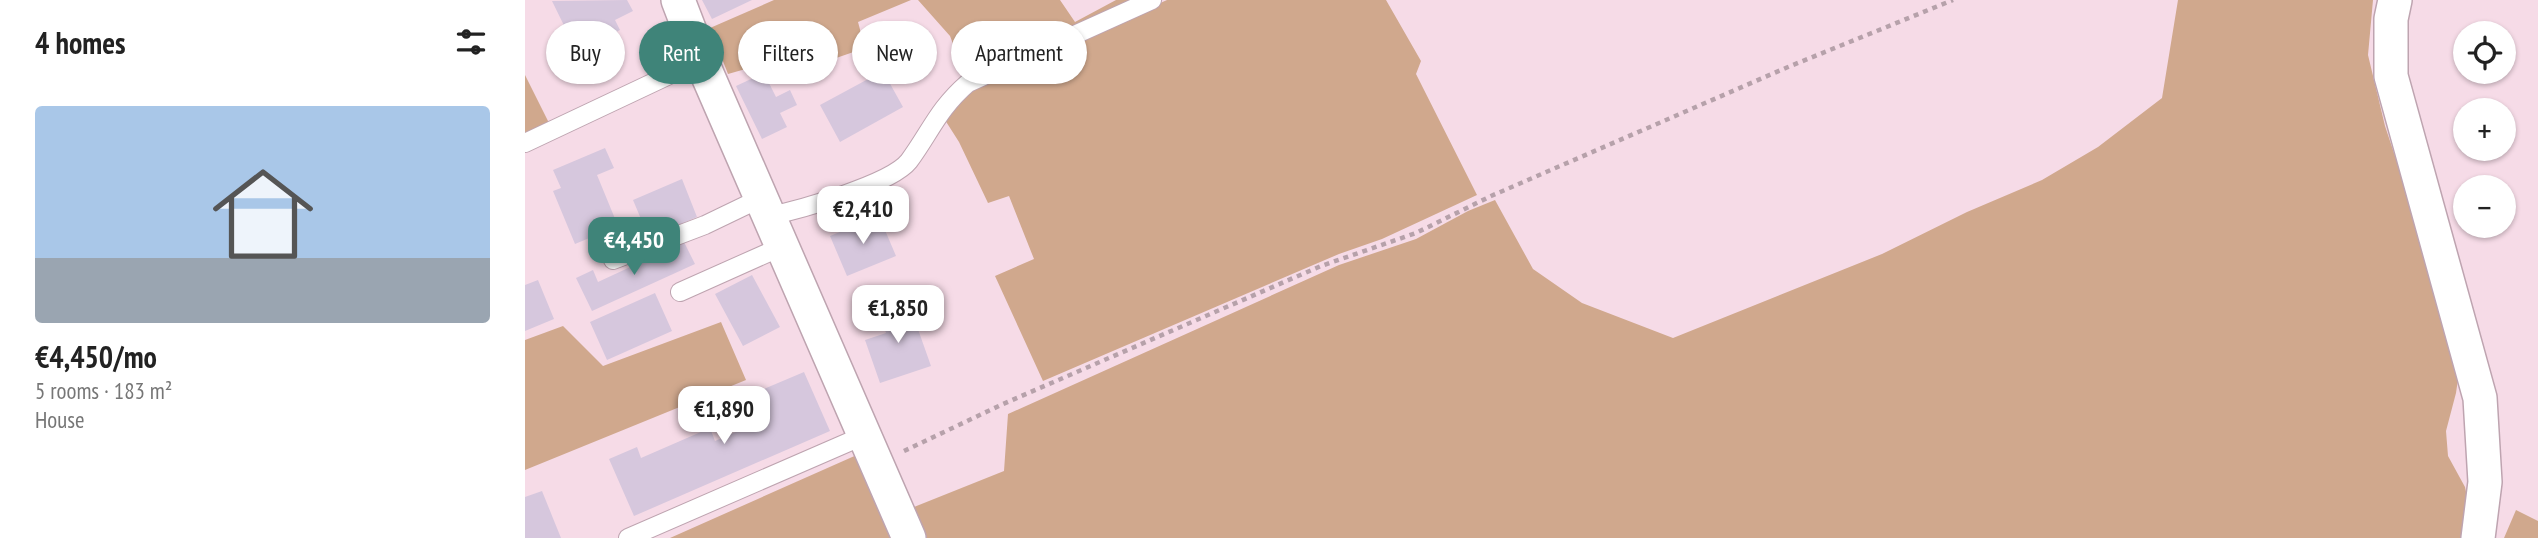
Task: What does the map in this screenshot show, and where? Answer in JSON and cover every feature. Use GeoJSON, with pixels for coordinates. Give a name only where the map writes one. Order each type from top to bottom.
{"type":"FeatureCollection","features":[{"type":"Feature","properties":{"kind":"street"},"geometry":{"type":"LineString","coordinates":[[678,0],[686,21]]}},
{"type":"Feature","properties":{"kind":"street"},"geometry":{"type":"LineString","coordinates":[[2395,0],[2391,19],[2391,76],[2480,398],[2485,482],[2478,538]]}},
{"type":"Feature","properties":{"kind":"street"},"geometry":{"type":"LineString","coordinates":[[711,84],[909,538]]}},
{"type":"Feature","properties":{"kind":"lane"},"geometry":{"type":"LineString","coordinates":[[613,260],[705,225],[765,207],[824,203],[884,177],[907,163],[949,99],[968,83],[1152,0]]}},
{"type":"Feature","properties":{"kind":"lane"},"geometry":{"type":"LineString","coordinates":[[525,143],[650,84]]}},
{"type":"Feature","properties":{"kind":"lane"},"geometry":{"type":"LineString","coordinates":[[680,292],[782,246]]}},
{"type":"Feature","properties":{"kind":"lane"},"geometry":{"type":"LineString","coordinates":[[628,538],[871,449]]}},
{"type":"Feature","properties":{"kind":"path"},"geometry":{"type":"LineString","coordinates":[[871,449],[1003,404],[1321,266],[1416,233],[1502,191],[1953,0]]}},
{"type":"Feature","properties":{"kind":"shaded area"},"geometry":{"type":"Polygon","coordinates":[[[774,0],[911,0],[860,21],[852,21],[852,53],[838,57],[838,21],[738,21],[738,71],[728,74],[724,64],[724,22],[774,0]]]}},
{"type":"Feature","properties":{"kind":"shaded area"},"geometry":{"type":"Polygon","coordinates":[[[918,0],[1060,0],[1074,21],[951,21],[951,39],[918,0]]]}},
{"type":"Feature","properties":{"kind":"shaded area"},"geometry":{"type":"Polygon","coordinates":[[[1116,0],[1137,0],[1087,22],[1077,21],[1116,0]]]}},
{"type":"Feature","properties":{"kind":"shaded area"},"geometry":{"type":"Polygon","coordinates":[[[1167,0],[1386,0],[1421,61],[1416,74],[1477,195],[1382,239],[1339,254],[1043,381],[995,276],[1034,259],[1009,196],[988,203],[959,142],[945,120],[968,94],[984,84],[1087,84],[1087,36],[1167,0]]]}},
{"type":"Feature","properties":{"kind":"shaded area"},"geometry":{"type":"Polygon","coordinates":[[[2178,0],[2373,0],[2368,55],[2385,126],[2416,219],[2459,372],[2446,431],[2448,456],[2465,487],[2470,511],[2463,538],[927,538],[914,507],[1004,471],[1008,414],[1339,265],[1416,239],[1495,200],[1533,269],[1582,303],[1673,338],[1882,254],[1967,212],[2042,180],[2098,147],[2162,98],[2178,0]]]}},
{"type":"Feature","properties":{"kind":"shaded area"},"geometry":{"type":"Polygon","coordinates":[[[525,75],[549,123],[525,134],[525,75]]]}},
{"type":"Feature","properties":{"kind":"shaded area"},"geometry":{"type":"Polygon","coordinates":[[[721,322],[746,380],[525,470],[525,340],[563,326],[603,366],[721,322]]]}},
{"type":"Feature","properties":{"kind":"shaded area"},"geometry":{"type":"Polygon","coordinates":[[[859,454],[894,538],[670,538],[859,454]]]}},
{"type":"Feature","properties":{"kind":"shaded area"},"geometry":{"type":"Polygon","coordinates":[[[2516,510],[2538,521],[2538,538],[2504,538],[2516,510]]]}},
{"type":"Feature","properties":{"kind":"building"},"geometry":{"type":"Polygon","coordinates":[[[627,0],[633,11],[616,21],[562,21],[552,1],[627,0]]]}},
{"type":"Feature","properties":{"kind":"building"},"geometry":{"type":"Polygon","coordinates":[[[702,0],[752,0],[712,19],[702,0]]]}},
{"type":"Feature","properties":{"kind":"building"},"geometry":{"type":"Polygon","coordinates":[[[770,84],[776,97],[790,90],[797,105],[780,113],[787,127],[762,139],[736,86],[770,84]]]}},
{"type":"Feature","properties":{"kind":"building"},"geometry":{"type":"Polygon","coordinates":[[[859,84],[890,84],[903,107],[840,142],[820,105],[859,84]]]}},
{"type":"Feature","properties":{"kind":"building"},"geometry":{"type":"Polygon","coordinates":[[[605,148],[614,168],[597,175],[618,226],[575,244],[553,191],[561,188],[553,170],[605,148]]]}},
{"type":"Feature","properties":{"kind":"building"},"geometry":{"type":"Polygon","coordinates":[[[682,179],[697,217],[649,238],[633,200],[682,179]]]}},
{"type":"Feature","properties":{"kind":"building"},"geometry":{"type":"Polygon","coordinates":[[[879,216],[896,256],[847,276],[830,236],[879,216]]]}},
{"type":"Feature","properties":{"kind":"building"},"geometry":{"type":"Polygon","coordinates":[[[684,242],[695,264],[592,311],[576,278],[593,270],[598,282],[684,242]]]}},
{"type":"Feature","properties":{"kind":"building"},"geometry":{"type":"Polygon","coordinates":[[[752,275],[780,327],[743,346],[715,294],[752,275]]]}},
{"type":"Feature","properties":{"kind":"building"},"geometry":{"type":"Polygon","coordinates":[[[538,280],[554,319],[525,331],[525,285],[538,280]]]}},
{"type":"Feature","properties":{"kind":"building"},"geometry":{"type":"Polygon","coordinates":[[[655,293],[672,331],[607,360],[590,322],[655,293]]]}},
{"type":"Feature","properties":{"kind":"building"},"geometry":{"type":"Polygon","coordinates":[[[908,301],[931,366],[880,383],[865,340],[886,333],[878,311],[908,301]]]}},
{"type":"Feature","properties":{"kind":"building"},"geometry":{"type":"Polygon","coordinates":[[[804,372],[830,431],[634,516],[609,459],[637,447],[641,458],[710,428],[715,441],[738,431],[726,405],[804,372]]]}},
{"type":"Feature","properties":{"kind":"building"},"geometry":{"type":"Polygon","coordinates":[[[542,491],[561,538],[525,538],[525,497],[542,491]]]}}]}
